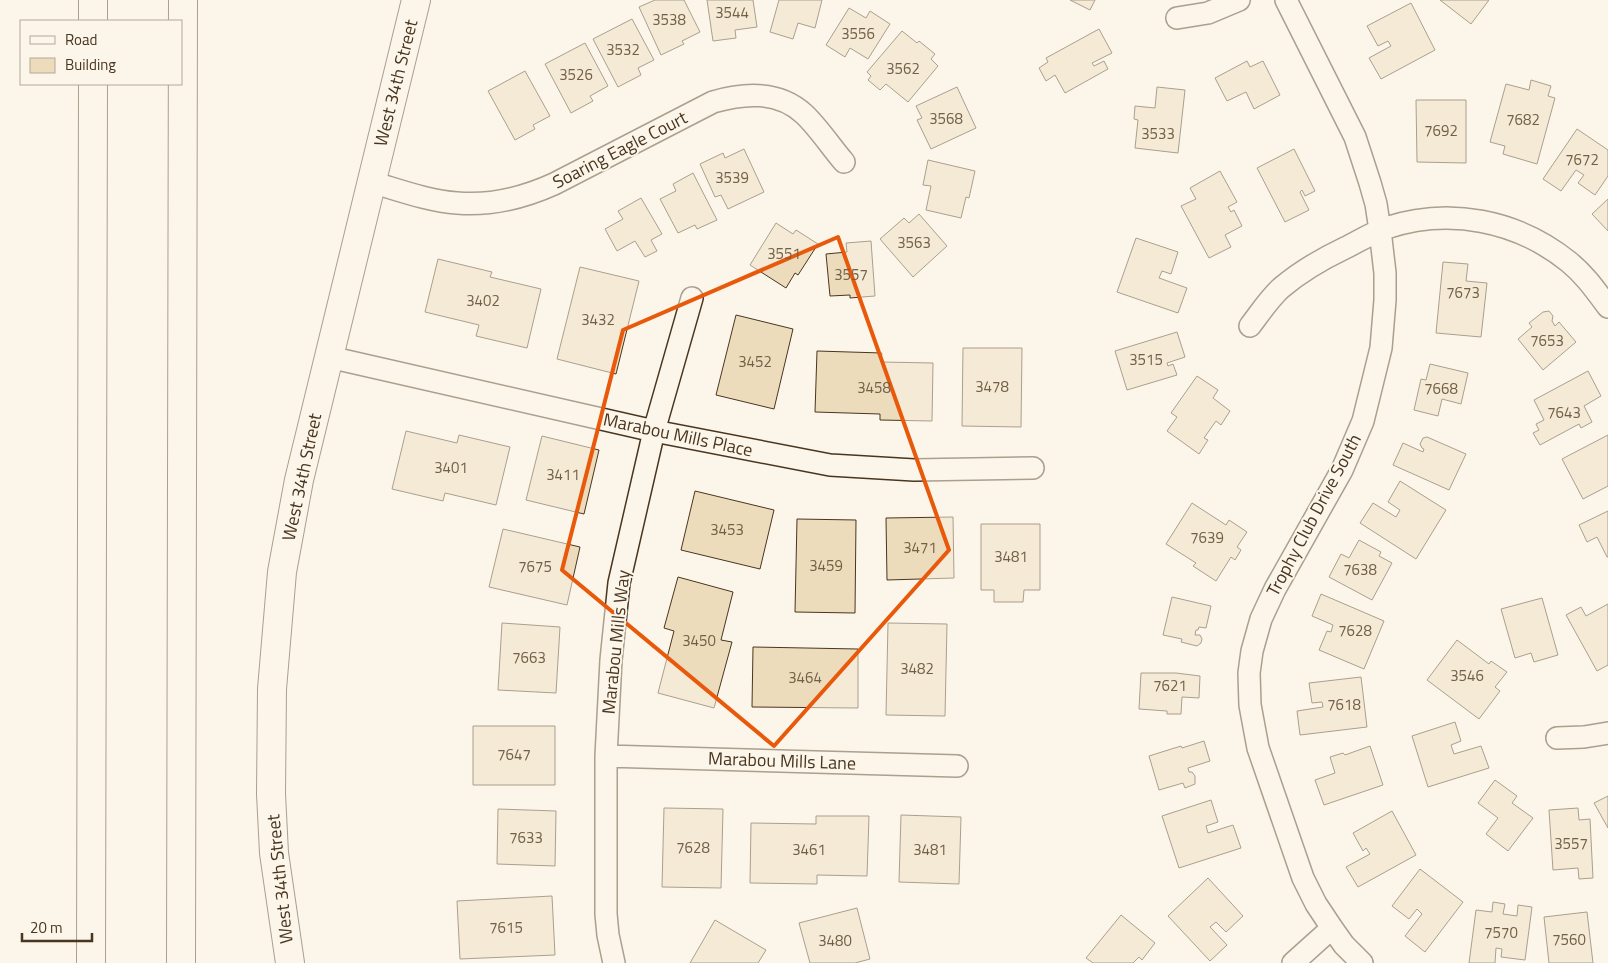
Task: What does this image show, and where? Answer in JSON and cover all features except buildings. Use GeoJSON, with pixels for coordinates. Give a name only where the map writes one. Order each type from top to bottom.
{"type":"FeatureCollection","features":[{"type":"Feature","properties":{"kind":"main road"},"geometry":{"type":"LineString","coordinates":[[93,0],[93,20]]}},
{"type":"Feature","properties":{"kind":"main road"},"geometry":{"type":"LineString","coordinates":[[181,963],[184,0]]}},
{"type":"Feature","properties":{"kind":"main road","name":"West 34th Street"},"geometry":{"type":"LineString","coordinates":[[290,963],[272,829],[271,794],[272,689],[282,572],[300,480],[328,357],[416,0]]}},
{"type":"Feature","properties":{"kind":"main road"},"geometry":{"type":"LineString","coordinates":[[91,963],[93,85]]}},
{"type":"Feature","properties":{"kind":"street"},"geometry":{"type":"LineString","coordinates":[[1177,18],[1208,13],[1239,0]]}},
{"type":"Feature","properties":{"kind":"street","name":"Trophy Club Drive South"},"geometry":{"type":"LineString","coordinates":[[1286,0],[1355,138],[1376,204],[1385,273],[1383,332],[1381,348],[1363,421],[1342,470],[1260,619],[1252,651],[1250,705],[1258,748],[1303,878],[1316,904],[1332,928],[1344,945],[1362,963]]}},
{"type":"Feature","properties":{"kind":"street","name":"Soaring Eagle Court"},"geometry":{"type":"LineString","coordinates":[[371,182],[452,203],[490,203],[512,200],[535,193],[554,184],[713,102],[747,94],[775,98],[792,105],[804,114],[844,162]]}},
{"type":"Feature","properties":{"kind":"street"},"geometry":{"type":"LineString","coordinates":[[1250,326],[1269,300],[1281,288],[1315,263],[1380,230],[1407,222],[1435,218],[1478,220],[1504,226],[1534,238],[1569,262],[1589,281],[1608,308]]}},
{"type":"Feature","properties":{"kind":"street","name":"Marabou Mills Way"},"geometry":{"type":"LineString","coordinates":[[614,963],[606,914],[606,756],[611,660],[619,583],[654,431],[692,298]]}},
{"type":"Feature","properties":{"kind":"street","name":"Marabou Mills Place"},"geometry":{"type":"LineString","coordinates":[[328,357],[654,431],[830,465],[914,470],[1033,468]]}},
{"type":"Feature","properties":{"kind":"street"},"geometry":{"type":"LineString","coordinates":[[1557,738],[1578,738],[1608,734]]}},
{"type":"Feature","properties":{"kind":"street","name":"Marabou Mills Lane"},"geometry":{"type":"LineString","coordinates":[[606,756],[957,766]]}},
{"type":"Feature","properties":{"kind":"street"},"geometry":{"type":"LineString","coordinates":[[1292,963],[1332,928]]}},
{"type":"Feature","properties":{"kind":"highlighted area"},"geometry":{"type":"Polygon","coordinates":[[[838,237],[949,550],[774,746],[562,570],[623,330],[838,237]]]}}]}
